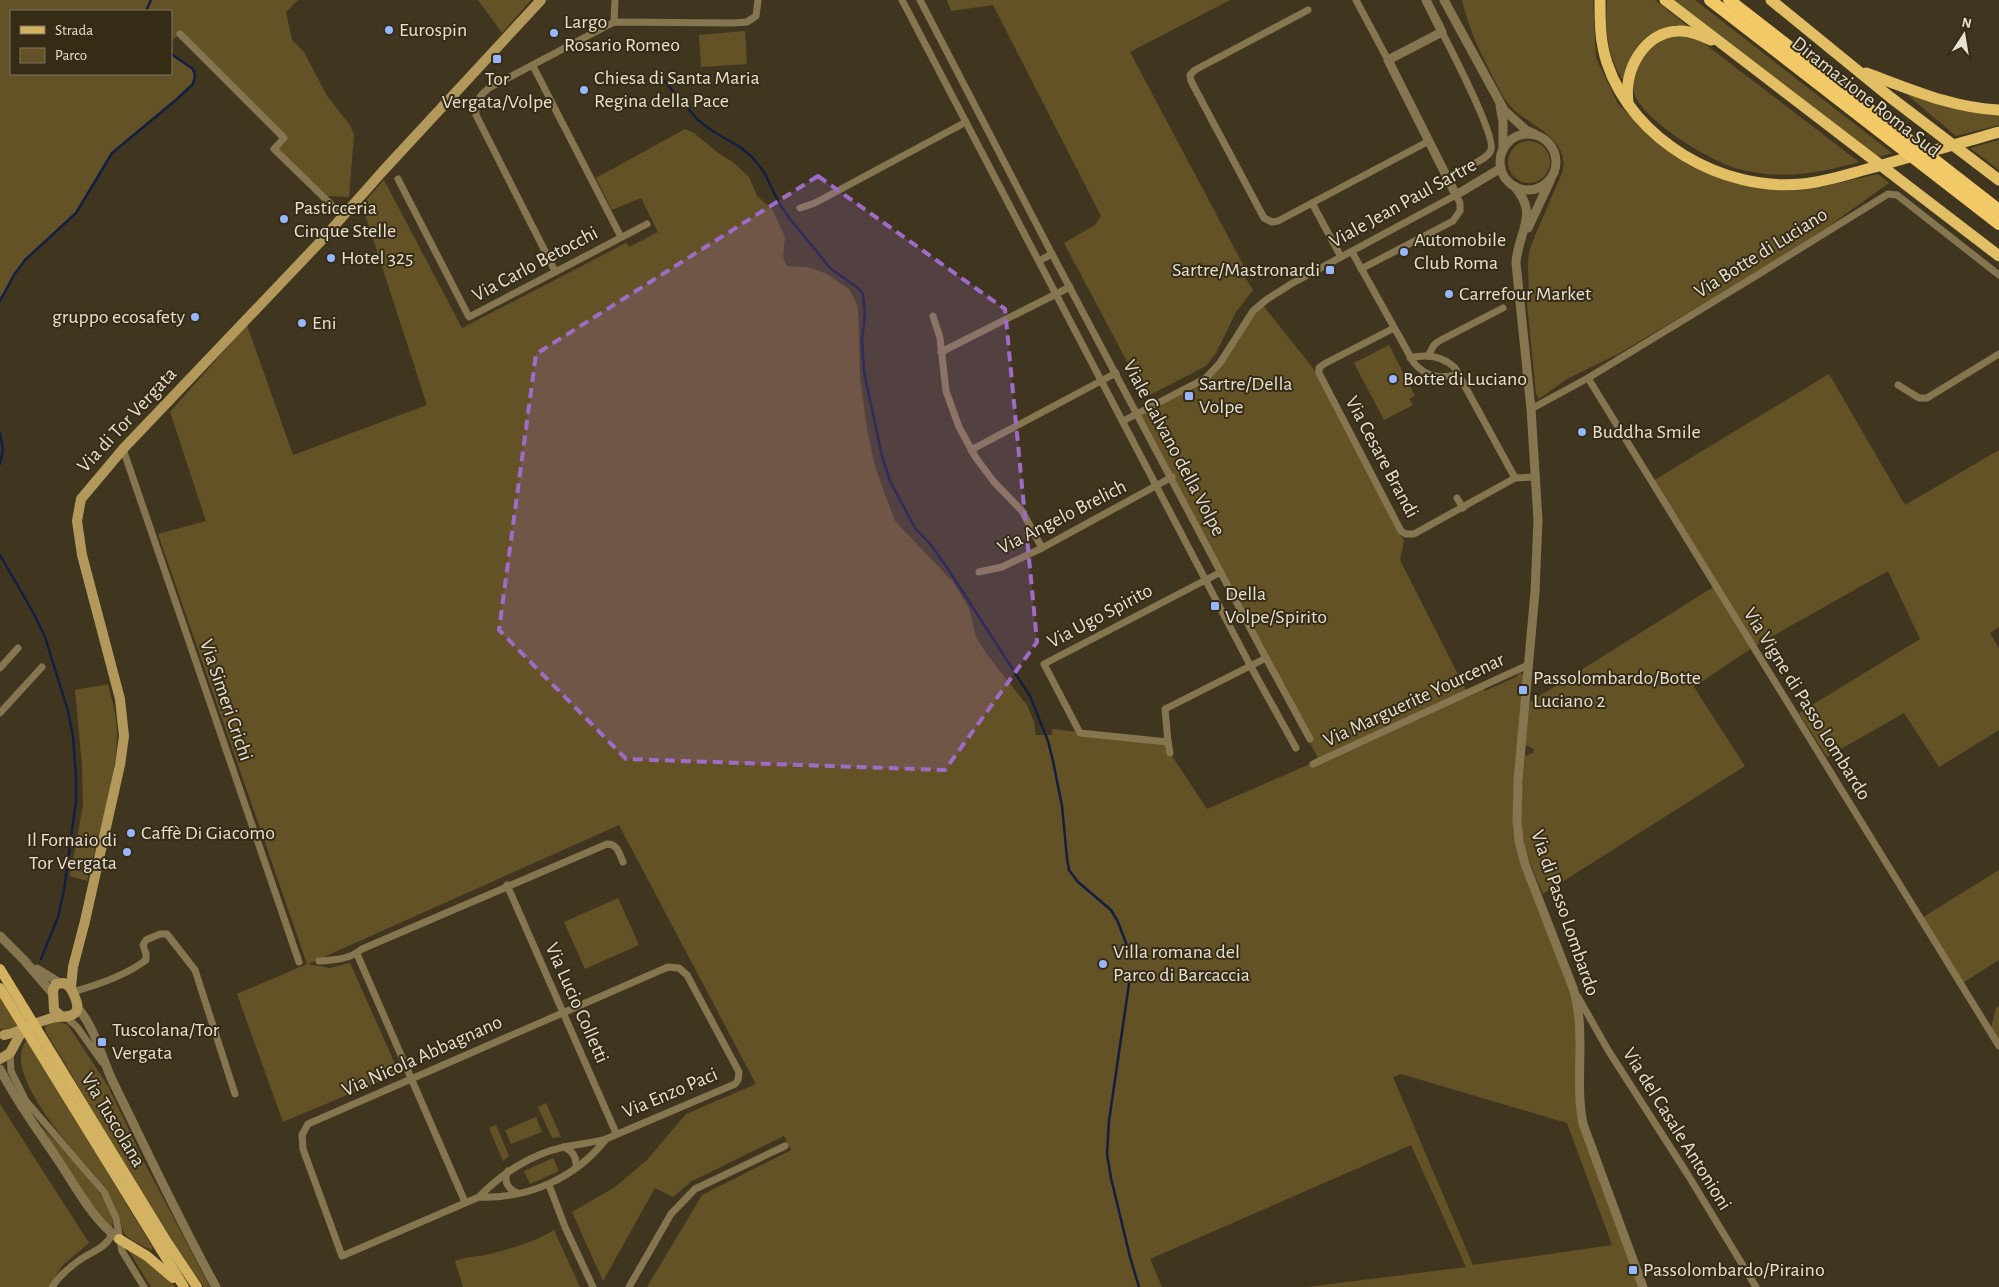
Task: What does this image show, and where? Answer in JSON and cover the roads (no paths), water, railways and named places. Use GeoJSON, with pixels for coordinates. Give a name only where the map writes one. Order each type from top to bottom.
{"type":"FeatureCollection","features":[{"type":"Feature","properties":{"kind":"highway"},"geometry":{"type":"LineString","coordinates":[[1600,0],[1600,29],[1605,55],[1614,80],[1641,121],[1675,149],[1704,166],[1734,178],[1760,184],[1788,185],[1814,182],[1999,132]]}},
{"type":"Feature","properties":{"kind":"highway"},"geometry":{"type":"LineString","coordinates":[[1665,0],[1999,256]]}},
{"type":"Feature","properties":{"kind":"highway","name":"Diramazione Roma Sud"},"geometry":{"type":"LineString","coordinates":[[1710,0],[1999,224]]}},
{"type":"Feature","properties":{"kind":"highway","name":"Diramazione Roma Sud"},"geometry":{"type":"LineString","coordinates":[[1728,0],[1999,210]]}},
{"type":"Feature","properties":{"kind":"highway"},"geometry":{"type":"LineString","coordinates":[[1771,0],[1999,180]]}},
{"type":"Feature","properties":{"kind":"highway"},"geometry":{"type":"LineString","coordinates":[[1628,103],[1627,90],[1632,68],[1641,51],[1655,38],[1676,31],[1687,32],[1706,38],[1732,52]]}},
{"type":"Feature","properties":{"kind":"highway"},"geometry":{"type":"LineString","coordinates":[[1858,70],[1946,102],[1999,110]]}},
{"type":"Feature","properties":{"kind":"main road","name":"Via di Tor Vergata"},"geometry":{"type":"LineString","coordinates":[[66,986],[85,921],[120,765],[124,736],[120,698],[82,555],[77,514],[79,502],[123,449],[343,216],[541,0]]}},
{"type":"Feature","properties":{"kind":"main road","name":"Via Tuscolana"},"geometry":{"type":"LineString","coordinates":[[0,969],[35,1046],[183,1287]]}},
{"type":"Feature","properties":{"kind":"main road"},"geometry":{"type":"LineString","coordinates":[[2,1034],[26,1029],[39,1021],[62,1016],[75,1013],[78,1007],[66,986],[54,987],[54,1010],[62,1016]]}},
{"type":"Feature","properties":{"kind":"main road","name":"Via Tuscolana"},"geometry":{"type":"LineString","coordinates":[[0,988],[42,1038],[167,1242],[197,1287]]}},
{"type":"Feature","properties":{"kind":"main road"},"geometry":{"type":"LineString","coordinates":[[39,1021],[54,998]]}},
{"type":"Feature","properties":{"kind":"main road"},"geometry":{"type":"LineString","coordinates":[[0,1059],[11,1051],[26,1029]]}},
{"type":"Feature","properties":{"kind":"main road"},"geometry":{"type":"LineString","coordinates":[[2,1034],[11,1042],[11,1051]]}},
{"type":"Feature","properties":{"kind":"main road"},"geometry":{"type":"LineString","coordinates":[[116,1236],[147,1256],[183,1287]]}},
{"type":"Feature","properties":{"kind":"street"},"geometry":{"type":"LineString","coordinates":[[614,22],[615,0]]}},
{"type":"Feature","properties":{"kind":"street"},"geometry":{"type":"LineString","coordinates":[[555,271],[476,115],[475,107],[478,97],[489,88],[614,22],[717,24],[747,22],[756,16],[758,0]]}},
{"type":"Feature","properties":{"kind":"street","name":"Viale Galvano della Volpe"},"geometry":{"type":"LineString","coordinates":[[902,0],[1158,485],[1250,665],[1296,748]]}},
{"type":"Feature","properties":{"kind":"street","name":"Viale Galvano della Volpe"},"geometry":{"type":"LineString","coordinates":[[920,0],[1052,254],[1310,740]]}},
{"type":"Feature","properties":{"kind":"street"},"geometry":{"type":"LineString","coordinates":[[1356,0],[1460,203],[1460,212],[1453,221],[1361,269]]}},
{"type":"Feature","properties":{"kind":"street"},"geometry":{"type":"LineString","coordinates":[[1426,0],[1477,104],[1491,142],[1492,149],[1489,154],[1470,166]]}},
{"type":"Feature","properties":{"kind":"street"},"geometry":{"type":"LineString","coordinates":[[1444,0],[1497,99],[1511,118],[1526,130],[1538,136],[1546,141],[1554,152],[1556,166],[1551,179],[1544,185],[1536,189],[1526,190],[1514,186],[1504,176],[1501,168],[1500,159],[1503,151],[1511,140],[1519,136],[1528,134],[1538,136]]}},
{"type":"Feature","properties":{"kind":"street"},"geometry":{"type":"LineString","coordinates":[[1308,10],[1193,71],[1190,79],[1264,218],[1272,222],[1278,221],[1429,140]]}},
{"type":"Feature","properties":{"kind":"street"},"geometry":{"type":"LineString","coordinates":[[1388,60],[1442,32]]}},
{"type":"Feature","properties":{"kind":"street"},"geometry":{"type":"LineString","coordinates":[[180,34],[284,138],[274,149],[343,216]]}},
{"type":"Feature","properties":{"kind":"street"},"geometry":{"type":"LineString","coordinates":[[533,66],[621,238]]}},
{"type":"Feature","properties":{"kind":"street"},"geometry":{"type":"LineString","coordinates":[[1497,99],[1504,122],[1503,151]]}},
{"type":"Feature","properties":{"kind":"street"},"geometry":{"type":"LineString","coordinates":[[800,208],[815,203],[966,122]]}},
{"type":"Feature","properties":{"kind":"street","name":"Viale Jean Paul Sartre"},"geometry":{"type":"LineString","coordinates":[[1123,421],[1206,378],[1220,363],[1245,322],[1261,303],[1291,284],[1456,195],[1501,168]]}},
{"type":"Feature","properties":{"kind":"street","name":"Via Carlo Betocchi"},"geometry":{"type":"LineString","coordinates":[[398,179],[469,317],[647,224]]}},
{"type":"Feature","properties":{"kind":"street","name":"Via di Passo Lombardo"},"geometry":{"type":"LineString","coordinates":[[1521,242],[1551,179]]}},
{"type":"Feature","properties":{"kind":"street","name":"Via di Passo Lombardo"},"geometry":{"type":"LineString","coordinates":[[1514,186],[1523,197],[1527,220],[1516,263],[1536,477],[1537,557],[1517,789],[1518,836],[1525,864],[1573,988],[1579,1015],[1580,1095],[1583,1124],[1643,1287]]}},
{"type":"Feature","properties":{"kind":"street","name":"Via Botte di Luciano"},"geometry":{"type":"LineString","coordinates":[[1531,409],[1588,378],[1888,194],[1897,195],[1999,275]]}},
{"type":"Feature","properties":{"kind":"street"},"geometry":{"type":"LineString","coordinates":[[1312,202],[1341,258]]}},
{"type":"Feature","properties":{"kind":"street"},"geometry":{"type":"LineString","coordinates":[[1352,252],[1410,358],[1420,370],[1431,376],[1444,378],[1458,374]]}},
{"type":"Feature","properties":{"kind":"street"},"geometry":{"type":"LineString","coordinates":[[1040,261],[1052,254]]}},
{"type":"Feature","properties":{"kind":"street"},"geometry":{"type":"LineString","coordinates":[[941,352],[1070,287]]}},
{"type":"Feature","properties":{"kind":"street"},"geometry":{"type":"LineString","coordinates":[[1428,356],[1434,345],[1439,341],[1503,308]]}},
{"type":"Feature","properties":{"kind":"street"},"geometry":{"type":"LineString","coordinates":[[933,316],[940,338],[948,399],[955,416],[971,450],[988,475],[1022,511],[1042,548]]}},
{"type":"Feature","properties":{"kind":"street","name":"Via Cesare Brandi"},"geometry":{"type":"LineString","coordinates":[[1394,328],[1322,365],[1319,370],[1404,533],[1414,534],[1515,478],[1536,477]]}},
{"type":"Feature","properties":{"kind":"street"},"geometry":{"type":"LineString","coordinates":[[1898,385],[1919,398],[1927,398],[1999,354]]}},
{"type":"Feature","properties":{"kind":"street"},"geometry":{"type":"LineString","coordinates":[[1410,358],[1428,356],[1449,363],[1458,374],[1515,478]]}},
{"type":"Feature","properties":{"kind":"street"},"geometry":{"type":"LineString","coordinates":[[971,450],[1116,373]]}},
{"type":"Feature","properties":{"kind":"street","name":"Via Vigne di Passo Lombardo"},"geometry":{"type":"LineString","coordinates":[[1588,378],[1999,1046]]}},
{"type":"Feature","properties":{"kind":"street","name":"Via Simeri Crichi"},"geometry":{"type":"LineString","coordinates":[[123,449],[299,962]]}},
{"type":"Feature","properties":{"kind":"street","name":"Via Angelo Brelich"},"geometry":{"type":"LineString","coordinates":[[979,572],[1002,567],[1042,548],[1172,477]]}},
{"type":"Feature","properties":{"kind":"street"},"geometry":{"type":"LineString","coordinates":[[1457,498],[1463,508]]}},
{"type":"Feature","properties":{"kind":"street","name":"Via Ugo Spirito"},"geometry":{"type":"LineString","coordinates":[[1168,742],[1080,732],[1044,664],[1206,578],[1221,572]]}},
{"type":"Feature","properties":{"kind":"street"},"geometry":{"type":"LineString","coordinates":[[0,668],[18,648]]}},
{"type":"Feature","properties":{"kind":"street"},"geometry":{"type":"LineString","coordinates":[[1170,753],[1165,709],[1266,658]]}},
{"type":"Feature","properties":{"kind":"street","name":"Via Marguerite Yourcenar"},"geometry":{"type":"LineString","coordinates":[[1313,764],[1528,665]]}},
{"type":"Feature","properties":{"kind":"street"},"geometry":{"type":"LineString","coordinates":[[0,713],[42,667]]}},
{"type":"Feature","properties":{"kind":"street"},"geometry":{"type":"LineString","coordinates":[[319,961],[335,960],[357,954],[362,949],[507,885],[607,844],[613,844],[617,847],[623,862]]}},
{"type":"Feature","properties":{"kind":"street","name":"Via Lucio Colletti"},"geometry":{"type":"LineString","coordinates":[[507,885],[616,1133]]}},
{"type":"Feature","properties":{"kind":"street"},"geometry":{"type":"LineString","coordinates":[[24,960],[66,986],[107,980],[138,966],[146,960],[143,945],[146,940],[160,934],[167,934],[195,970],[235,1094]]}},
{"type":"Feature","properties":{"kind":"street"},"geometry":{"type":"LineString","coordinates":[[0,936],[37,974],[54,998]]}},
{"type":"Feature","properties":{"kind":"street"},"geometry":{"type":"LineString","coordinates":[[357,954],[466,1202]]}},
{"type":"Feature","properties":{"kind":"street","name":"Via Nicola Abbagnano"},"geometry":{"type":"LineString","coordinates":[[342,1256],[303,1149],[302,1135],[308,1124],[668,967],[679,968]]}},
{"type":"Feature","properties":{"kind":"street","name":"Via Enzo Paci"},"geometry":{"type":"LineString","coordinates":[[342,1256],[478,1197],[508,1171],[536,1157],[564,1147],[585,1145],[606,1139],[616,1133],[735,1084],[738,1080],[738,1072],[687,975],[679,968]]}},
{"type":"Feature","properties":{"kind":"street","name":"Via del Casale Antonioni"},"geometry":{"type":"LineString","coordinates":[[1573,988],[1608,1050],[1688,1175],[1756,1287]]}},
{"type":"Feature","properties":{"kind":"street","name":"Via Tuscolana"},"geometry":{"type":"LineString","coordinates":[[78,1007],[94,1032],[106,1068],[190,1240],[216,1287]]}},
{"type":"Feature","properties":{"kind":"street","name":"Via Tuscolana"},"geometry":{"type":"LineString","coordinates":[[62,1016],[77,1027],[106,1068]]}},
{"type":"Feature","properties":{"kind":"street"},"geometry":{"type":"LineString","coordinates":[[11,1051],[9,1060],[11,1071],[22,1096],[101,1189],[115,1215],[116,1236],[125,1258],[144,1287]]}},
{"type":"Feature","properties":{"kind":"street"},"geometry":{"type":"LineString","coordinates":[[0,1069],[12,1092],[80,1192],[104,1226],[116,1236]]}},
{"type":"Feature","properties":{"kind":"street","name":"Via Enzo Paci"},"geometry":{"type":"LineString","coordinates":[[478,1197],[494,1197],[518,1193],[549,1185],[593,1156],[606,1139]]}},
{"type":"Feature","properties":{"kind":"street"},"geometry":{"type":"LineString","coordinates":[[628,1287],[671,1214],[695,1189],[785,1146]]}},
{"type":"Feature","properties":{"kind":"street"},"geometry":{"type":"LineString","coordinates":[[564,1147],[569,1149],[575,1157],[576,1168]]}},
{"type":"Feature","properties":{"kind":"street"},"geometry":{"type":"LineString","coordinates":[[508,1171],[507,1185],[514,1192],[518,1193]]}},
{"type":"Feature","properties":{"kind":"street"},"geometry":{"type":"LineString","coordinates":[[549,1185],[565,1227],[593,1287]]}},
{"type":"Feature","properties":{"kind":"street"},"geometry":{"type":"LineString","coordinates":[[52,1287],[67,1270],[82,1258],[101,1248],[116,1236]]}},
{"type":"Feature","properties":{"kind":"waterway"},"geometry":{"type":"LineString","coordinates":[[146,10],[151,0]]}},
{"type":"Feature","properties":{"kind":"waterway"},"geometry":{"type":"LineString","coordinates":[[0,301],[14,275],[25,260],[76,213],[112,153],[193,84],[195,75],[193,69],[172,55]]}},
{"type":"Feature","properties":{"kind":"waterway"},"geometry":{"type":"LineString","coordinates":[[662,78],[698,120],[752,157],[764,172],[779,203],[790,219],[831,269],[858,288],[863,294],[865,314],[862,340],[864,372],[882,456],[890,481],[915,528],[931,545],[950,572],[1030,696],[1048,741],[1053,761],[1062,806],[1069,870],[1078,882],[1111,910],[1118,922],[1129,951]]}},
{"type":"Feature","properties":{"kind":"waterway"},"geometry":{"type":"LineString","coordinates":[[0,433],[3,450],[0,464]]}},
{"type":"Feature","properties":{"kind":"waterway"},"geometry":{"type":"LineString","coordinates":[[0,555],[45,637],[68,711],[73,736],[76,801],[64,890],[58,917],[41,959]]}},
{"type":"Feature","properties":{"kind":"waterway"},"geometry":{"type":"LineString","coordinates":[[1130,977],[1109,1121],[1107,1154],[1130,1257],[1139,1287]]}},
{"type":"Feature","properties":{"kind":"place","name":"Eurospin"},"geometry":{"type":"Point","coordinates":[389,30]}},
{"type":"Feature","properties":{"kind":"place","name":"Largo Rosario Romeo"},"geometry":{"type":"Point","coordinates":[554,33]}},
{"type":"Feature","properties":{"kind":"place","name":"Tor Vergata/Volpe"},"geometry":{"type":"Point","coordinates":[497,59]}},
{"type":"Feature","properties":{"kind":"place","name":"Chiesa di Santa Maria Regina della Pace"},"geometry":{"type":"Point","coordinates":[584,90]}},
{"type":"Feature","properties":{"kind":"place","name":"Pasticceria Cinque Stelle"},"geometry":{"type":"Point","coordinates":[284,219]}},
{"type":"Feature","properties":{"kind":"place","name":"Automobile Club Roma"},"geometry":{"type":"Point","coordinates":[1404,252]}},
{"type":"Feature","properties":{"kind":"place","name":"Hotel 325"},"geometry":{"type":"Point","coordinates":[331,258]}},
{"type":"Feature","properties":{"kind":"place","name":"Sartre/Mastronardi"},"geometry":{"type":"Point","coordinates":[1330,270]}},
{"type":"Feature","properties":{"kind":"place","name":"Carrefour Market"},"geometry":{"type":"Point","coordinates":[1449,294]}},
{"type":"Feature","properties":{"kind":"place","name":"gruppo ecosafety"},"geometry":{"type":"Point","coordinates":[195,317]}},
{"type":"Feature","properties":{"kind":"place","name":"Eni"},"geometry":{"type":"Point","coordinates":[302,323]}},
{"type":"Feature","properties":{"kind":"place","name":"Botte di Luciano"},"geometry":{"type":"Point","coordinates":[1393,379]}},
{"type":"Feature","properties":{"kind":"place","name":"Sartre/Della Volpe"},"geometry":{"type":"Point","coordinates":[1189,396]}},
{"type":"Feature","properties":{"kind":"place","name":"Buddha Smile"},"geometry":{"type":"Point","coordinates":[1582,432]}},
{"type":"Feature","properties":{"kind":"place","name":"Della Volpe/Spirito"},"geometry":{"type":"Point","coordinates":[1215,606]}},
{"type":"Feature","properties":{"kind":"place","name":"Passolombardo/Botte Luciano 2"},"geometry":{"type":"Point","coordinates":[1523,690]}},
{"type":"Feature","properties":{"kind":"place","name":"Caffè Di Giacomo"},"geometry":{"type":"Point","coordinates":[131,833]}},
{"type":"Feature","properties":{"kind":"place","name":"Il Fornaio di Tor Vergata"},"geometry":{"type":"Point","coordinates":[127,852]}},
{"type":"Feature","properties":{"kind":"place","name":"Villa romana del Parco di Barcaccia"},"geometry":{"type":"Point","coordinates":[1103,964]}},
{"type":"Feature","properties":{"kind":"place","name":"Tuscolana/Tor Vergata"},"geometry":{"type":"Point","coordinates":[102,1042]}},
{"type":"Feature","properties":{"kind":"place","name":"Passolombardo/Piraino"},"geometry":{"type":"Point","coordinates":[1633,1270]}}]}
